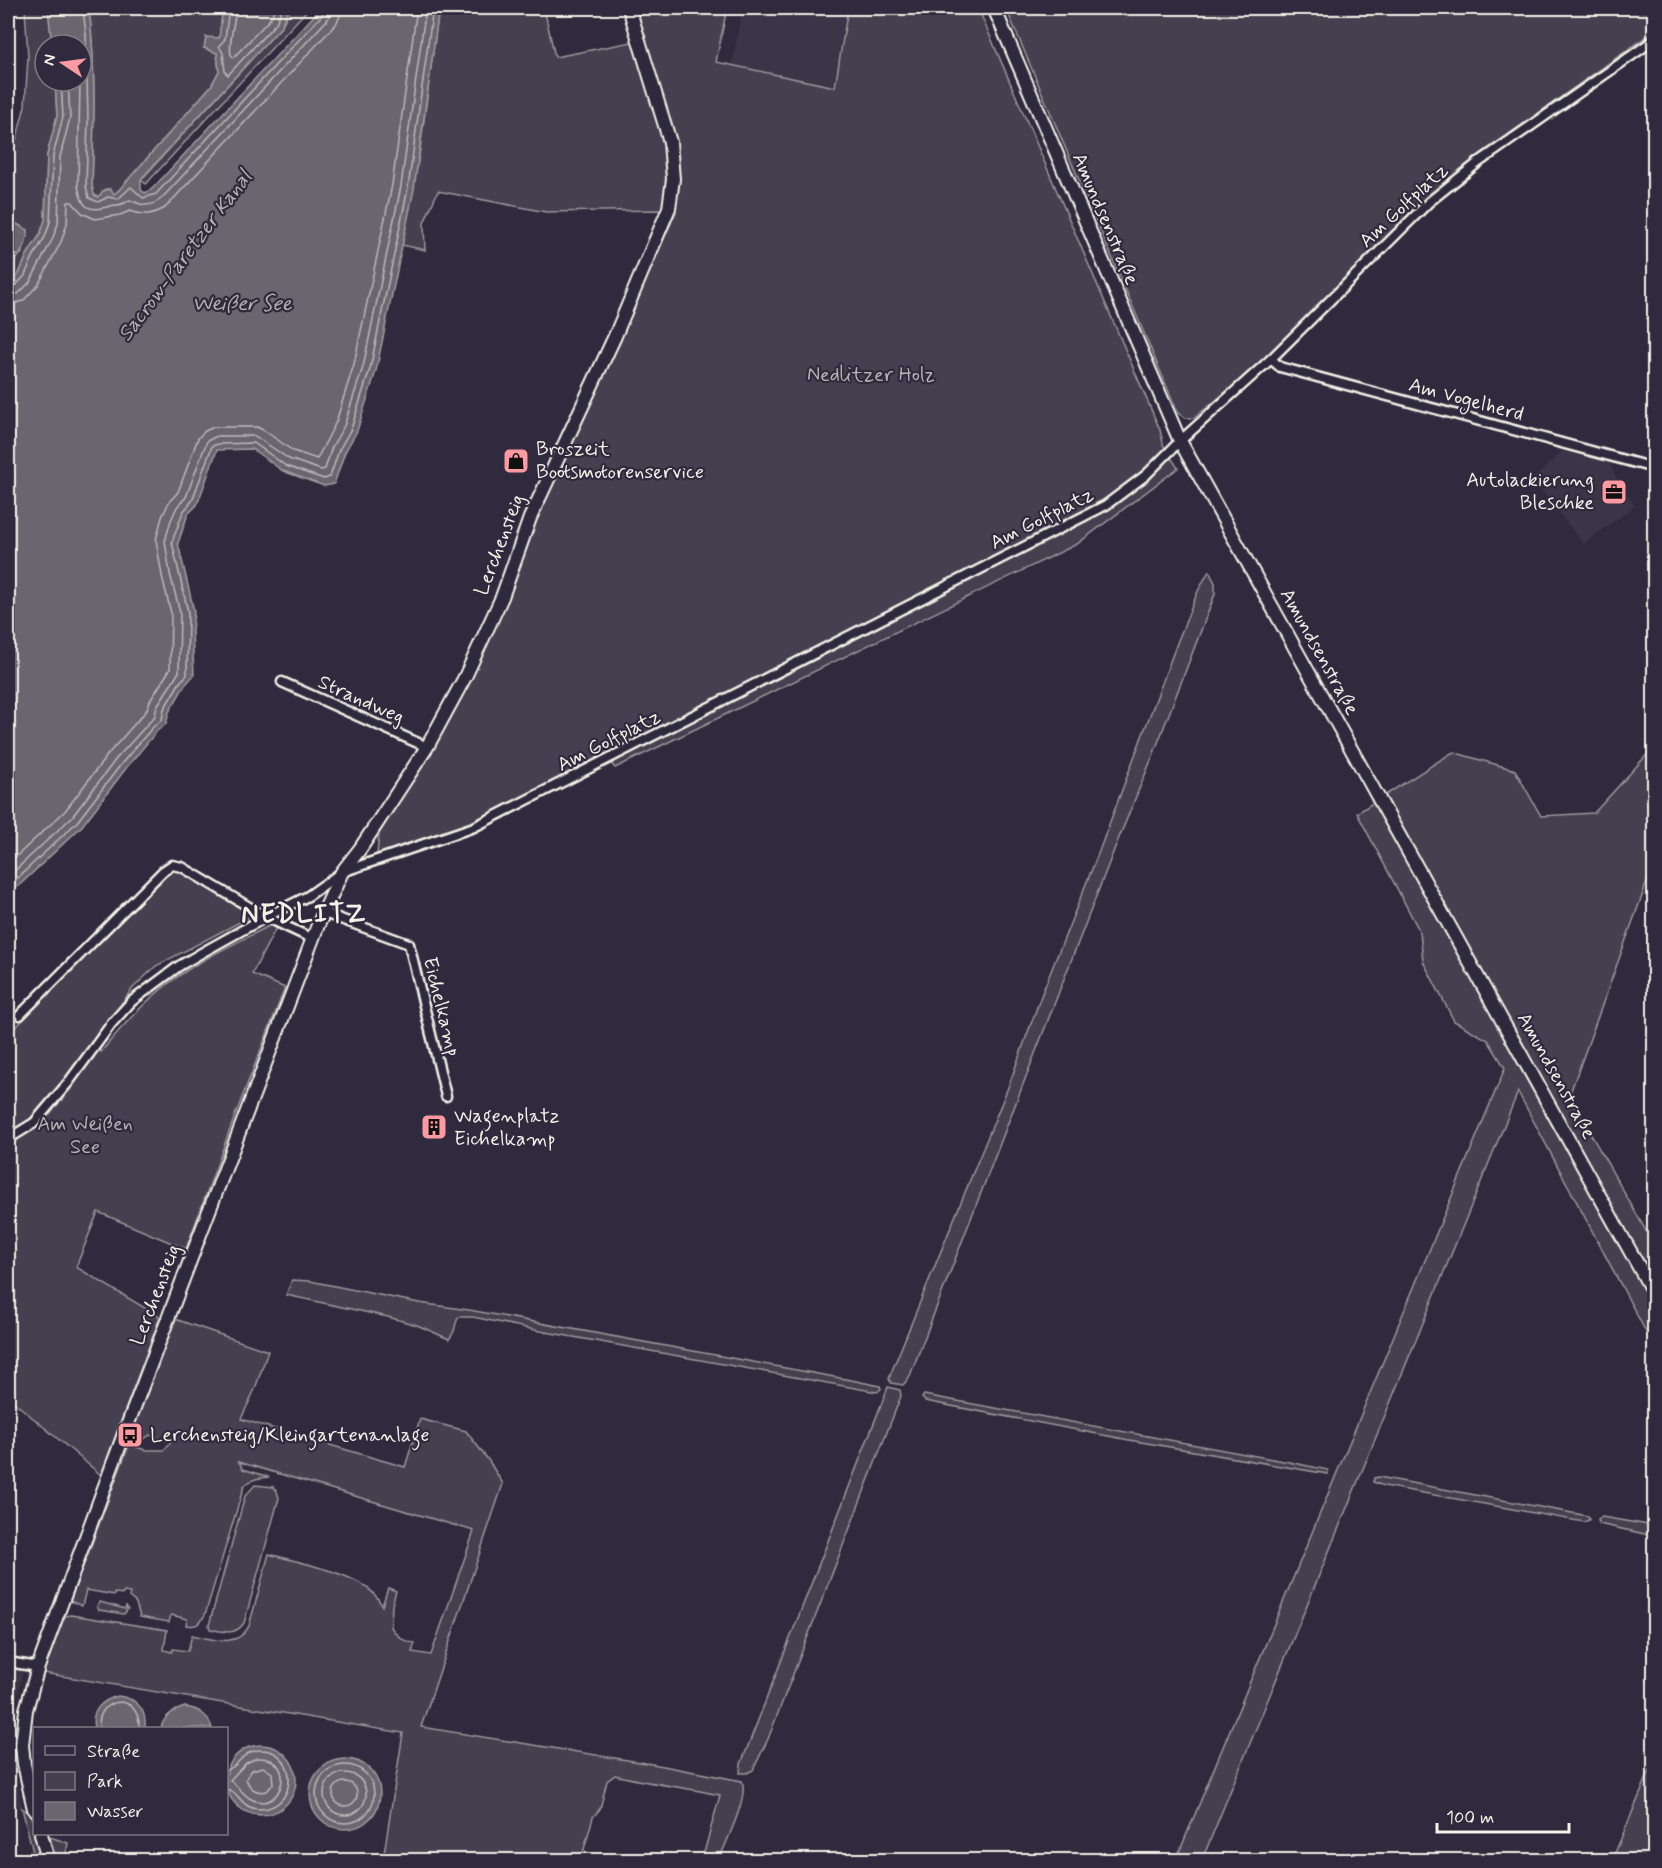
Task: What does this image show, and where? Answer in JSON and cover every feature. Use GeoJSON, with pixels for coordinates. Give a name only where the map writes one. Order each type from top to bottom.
{"type":"FeatureCollection","features":[{"type":"Feature","properties":{"kind":"street","name":"Lerchensteig"},"geometry":{"type":"LineString","coordinates":[[33,1804],[22,1745],[26,1710],[38,1667],[124,1434],[313,939],[342,872],[360,849],[427,747],[465,677],[502,597],[530,518],[611,345],[669,208],[673,178],[670,142],[629,8]]}},
{"type":"Feature","properties":{"kind":"street","name":"Amundsenstraße"},"geometry":{"type":"LineString","coordinates":[[994,8],[1180,441],[1654,1294]]}},
{"type":"Feature","properties":{"kind":"street","name":"Am Golfplatz"},"geometry":{"type":"LineString","coordinates":[[8,1139],[34,1123],[68,1083],[112,1023],[132,1001],[179,966],[308,896],[342,872],[474,827],[1106,505],[1146,475],[1271,359],[1429,202],[1479,162],[1654,40]]}},
{"type":"Feature","properties":{"kind":"street","name":"Am Vogelherd"},"geometry":{"type":"LineString","coordinates":[[1271,359],[1280,367],[1654,468]]}},
{"type":"Feature","properties":{"kind":"street","name":"Strandweg"},"geometry":{"type":"LineString","coordinates":[[282,682],[427,747]]}},
{"type":"Feature","properties":{"kind":"street"},"geometry":{"type":"LineString","coordinates":[[20,1015],[163,871],[172,865],[182,867],[266,917],[313,939]]}},
{"type":"Feature","properties":{"kind":"street","name":"Eichelkamp"},"geometry":{"type":"LineString","coordinates":[[324,913],[409,944],[446,1096]]}},
{"type":"Feature","properties":{"kind":"street"},"geometry":{"type":"LineString","coordinates":[[8,1662],[38,1667]]}},
{"type":"Feature","properties":{"kind":"street"},"geometry":{"type":"LineString","coordinates":[[42,1835],[48,1860]]}},
{"type":"Feature","properties":{"kind":"shaded area"},"geometry":{"type":"Polygon","coordinates":[[[742,8],[848,8],[835,87],[732,66],[742,8]]]}},
{"type":"Feature","properties":{"kind":"shaded area"},"geometry":{"type":"Polygon","coordinates":[[[1568,446],[1606,457],[1635,506],[1583,544],[1533,479],[1568,446]]]}},
{"type":"Feature","properties":{"kind":"shaded area"},"geometry":{"type":"Polygon","coordinates":[[[8,1667],[23,1670],[10,1737],[22,1808],[8,1806],[8,1667]]]}},
{"type":"Feature","properties":{"kind":"green space"},"geometry":{"type":"Polygon","coordinates":[[[25,8],[48,8],[51,33],[33,33],[33,93],[56,93],[57,116],[47,155],[45,220],[40,235],[27,255],[19,274],[9,284],[11,267],[22,253],[15,223],[8,228],[8,156],[16,141],[25,106],[28,57],[25,8]]]}},
{"type":"Feature","properties":{"kind":"green space"},"geometry":{"type":"Polygon","coordinates":[[[89,8],[223,8],[219,39],[204,48],[217,53],[219,71],[211,86],[119,190],[114,194],[110,189],[106,189],[98,197],[94,195],[92,186],[94,74],[89,8]]]}},
{"type":"Feature","properties":{"kind":"green space"},"geometry":{"type":"Polygon","coordinates":[[[291,8],[309,8],[146,184],[141,180],[281,27],[291,8]]]}},
{"type":"Feature","properties":{"kind":"green space","name":"Nedlitzer Holz"},"geometry":{"type":"Polygon","coordinates":[[[444,8],[544,8],[555,57],[632,42],[630,14],[641,8],[727,8],[716,62],[835,87],[848,8],[978,8],[1160,430],[1164,447],[1178,468],[1077,544],[615,768],[606,757],[487,818],[400,851],[383,856],[377,855],[379,833],[430,750],[498,622],[510,594],[543,497],[676,212],[660,210],[546,212],[438,191],[424,223],[425,250],[402,245],[420,150],[438,15],[444,8]]]}},
{"type":"Feature","properties":{"kind":"green space"},"geometry":{"type":"Polygon","coordinates":[[[1006,8],[1654,8],[1654,31],[1475,158],[1248,374],[1194,418],[1185,418],[1178,413],[1006,8]]]}},
{"type":"Feature","properties":{"kind":"green space"},"geometry":{"type":"Polygon","coordinates":[[[1209,571],[1215,583],[1215,594],[1154,753],[1116,845],[909,1378],[903,1385],[891,1383],[889,1379],[891,1373],[1009,1085],[1177,643],[1198,591],[1209,571]]]}},
{"type":"Feature","properties":{"kind":"green space"},"geometry":{"type":"Polygon","coordinates":[[[1654,747],[1654,863],[1569,1096],[1654,1245],[1654,1347],[1518,1092],[1202,1860],[1176,1860],[1505,1068],[1488,1040],[1454,1021],[1423,961],[1420,932],[1357,813],[1453,752],[1515,770],[1541,816],[1594,813],[1654,747]]]}},
{"type":"Feature","properties":{"kind":"green space","name":"Am Weißen See"},"geometry":{"type":"Polygon","coordinates":[[[174,868],[255,914],[156,966],[133,988],[90,1045],[101,1052],[142,1007],[176,978],[209,957],[271,925],[276,928],[252,974],[285,988],[186,1249],[98,1212],[76,1267],[160,1317],[101,1475],[8,1397],[8,1035],[174,868]]]}},
{"type":"Feature","properties":{"kind":"green space"},"geometry":{"type":"Polygon","coordinates":[[[292,1280],[310,1281],[419,1303],[469,1310],[851,1380],[880,1386],[881,1389],[877,1392],[473,1317],[459,1317],[449,1339],[417,1325],[388,1317],[286,1295],[292,1280]]]}},
{"type":"Feature","properties":{"kind":"green space"},"geometry":{"type":"Polygon","coordinates":[[[172,1318],[268,1351],[255,1389],[241,1419],[405,1467],[420,1419],[466,1431],[503,1484],[421,1727],[658,1765],[742,1781],[742,1798],[739,1809],[719,1860],[702,1860],[720,1795],[615,1775],[607,1781],[600,1809],[593,1817],[581,1860],[383,1860],[403,1733],[43,1673],[48,1655],[65,1616],[71,1615],[167,1630],[164,1650],[172,1652],[173,1649],[188,1651],[192,1635],[224,1641],[238,1638],[249,1626],[269,1554],[325,1569],[354,1580],[374,1594],[382,1606],[388,1588],[396,1591],[392,1605],[391,1627],[401,1638],[415,1643],[412,1652],[431,1655],[474,1531],[239,1462],[243,1469],[269,1477],[255,1479],[244,1486],[205,1615],[199,1623],[193,1626],[186,1625],[187,1619],[171,1615],[169,1622],[140,1617],[136,1603],[129,1597],[130,1593],[115,1593],[115,1595],[86,1590],[82,1606],[70,1601],[128,1448],[134,1444],[131,1439],[135,1420],[172,1318]],[[150,1435],[134,1446],[145,1450],[164,1450],[171,1442],[150,1435]]]}},
{"type":"Feature","properties":{"kind":"green space"},"geometry":{"type":"Polygon","coordinates":[[[888,1387],[900,1390],[901,1396],[768,1739],[753,1770],[740,1773],[741,1764],[888,1387]]]}},
{"type":"Feature","properties":{"kind":"green space"},"geometry":{"type":"Polygon","coordinates":[[[924,1395],[1289,1462],[1328,1470],[1328,1474],[1129,1440],[925,1401],[922,1398],[924,1395]]]}},
{"type":"Feature","properties":{"kind":"green space"},"geometry":{"type":"Polygon","coordinates":[[[1379,1477],[1588,1516],[1589,1520],[1584,1522],[1384,1486],[1373,1482],[1374,1478],[1379,1477]]]}},
{"type":"Feature","properties":{"kind":"green space"},"geometry":{"type":"Polygon","coordinates":[[[255,1485],[274,1487],[279,1498],[244,1623],[233,1631],[210,1629],[209,1625],[245,1496],[255,1485]]]}},
{"type":"Feature","properties":{"kind":"green space"},"geometry":{"type":"Polygon","coordinates":[[[1602,1517],[1654,1526],[1654,1536],[1599,1524],[1598,1520],[1602,1517]]]}},
{"type":"Feature","properties":{"kind":"green space"},"geometry":{"type":"Polygon","coordinates":[[[100,1602],[125,1609],[126,1606],[128,1609],[124,1614],[99,1610],[97,1606],[100,1602]]]}},
{"type":"Feature","properties":{"kind":"green space"},"geometry":{"type":"Polygon","coordinates":[[[1654,1761],[1654,1837],[1645,1860],[1612,1860],[1654,1761]]]}},
{"type":"Feature","properties":{"kind":"green space"},"geometry":{"type":"Polygon","coordinates":[[[22,1808],[32,1815],[33,1835],[37,1835],[44,1860],[35,1860],[22,1808]]]}},
{"type":"Feature","properties":{"kind":"green space"},"geometry":{"type":"Polygon","coordinates":[[[50,1837],[68,1843],[65,1860],[56,1860],[50,1837]]]}},
{"type":"Feature","properties":{"kind":"water","name":"Weißer See"},"geometry":{"type":"Polygon","coordinates":[[[48,8],[89,8],[91,33],[51,33],[48,8]]]}},
{"type":"Feature","properties":{"kind":"water","name":"Weißer See"},"geometry":{"type":"Polygon","coordinates":[[[223,8],[288,8],[281,27],[141,179],[141,190],[145,193],[152,189],[321,8],[444,8],[438,16],[414,189],[376,371],[357,431],[345,452],[334,484],[324,486],[283,471],[252,449],[217,450],[197,505],[188,514],[178,543],[194,611],[192,631],[194,675],[185,685],[169,712],[166,724],[157,731],[127,767],[82,826],[8,896],[8,278],[9,283],[19,274],[27,255],[40,235],[45,220],[47,155],[57,116],[56,93],[93,93],[93,59],[94,119],[92,186],[94,195],[98,197],[103,191],[110,189],[114,194],[211,86],[219,71],[217,53],[204,48],[206,37],[219,38],[223,8]]]}},
{"type":"Feature","properties":{"kind":"water","name":"Weißer See"},"geometry":{"type":"Polygon","coordinates":[[[15,223],[28,230],[23,250],[11,268],[8,278],[8,228],[15,223]]]}},
{"type":"Feature","properties":{"kind":"water"},"geometry":{"type":"Polygon","coordinates":[[[118,1696],[135,1702],[144,1715],[145,1727],[94,1727],[96,1711],[107,1700],[118,1696]]]}},
{"type":"Feature","properties":{"kind":"water"},"geometry":{"type":"Polygon","coordinates":[[[185,1707],[194,1709],[208,1719],[212,1727],[161,1727],[169,1714],[185,1707]]]}},
{"type":"Feature","properties":{"kind":"water"},"geometry":{"type":"Polygon","coordinates":[[[268,1745],[275,1747],[286,1755],[296,1773],[294,1794],[286,1805],[275,1813],[254,1815],[247,1813],[236,1805],[228,1794],[228,1766],[236,1755],[247,1747],[268,1745]]]}},
{"type":"Feature","properties":{"kind":"water"},"geometry":{"type":"Polygon","coordinates":[[[345,1759],[358,1762],[370,1769],[377,1781],[380,1794],[377,1807],[370,1819],[358,1826],[345,1829],[332,1826],[320,1819],[313,1807],[310,1794],[313,1781],[320,1769],[332,1762],[345,1759]]]}},
{"type":"Feature","properties":{"kind":"place","name":"Broszeit Bootsmotorenservice"},"geometry":{"type":"Point","coordinates":[516,461]}},
{"type":"Feature","properties":{"kind":"place","name":"Autolackierung Bleschke"},"geometry":{"type":"Point","coordinates":[1614,492]}},
{"type":"Feature","properties":{"kind":"place","name":"Wagenplatz Eichelkamp"},"geometry":{"type":"Point","coordinates":[434,1127]}},
{"type":"Feature","properties":{"kind":"place","name":"Lerchensteig/Kleingartenanlage"},"geometry":{"type":"Point","coordinates":[130,1435]}},
{"type":"Feature","properties":{"kind":"district","name":"NEDLITZ"},"geometry":{"type":"Point","coordinates":[304,915]}},
{"type":"Feature","properties":{"kind":"water label","name":"Sacrow-Paretzer Kanal"},"geometry":{"type":"Point","coordinates":[185,256]}}]}
